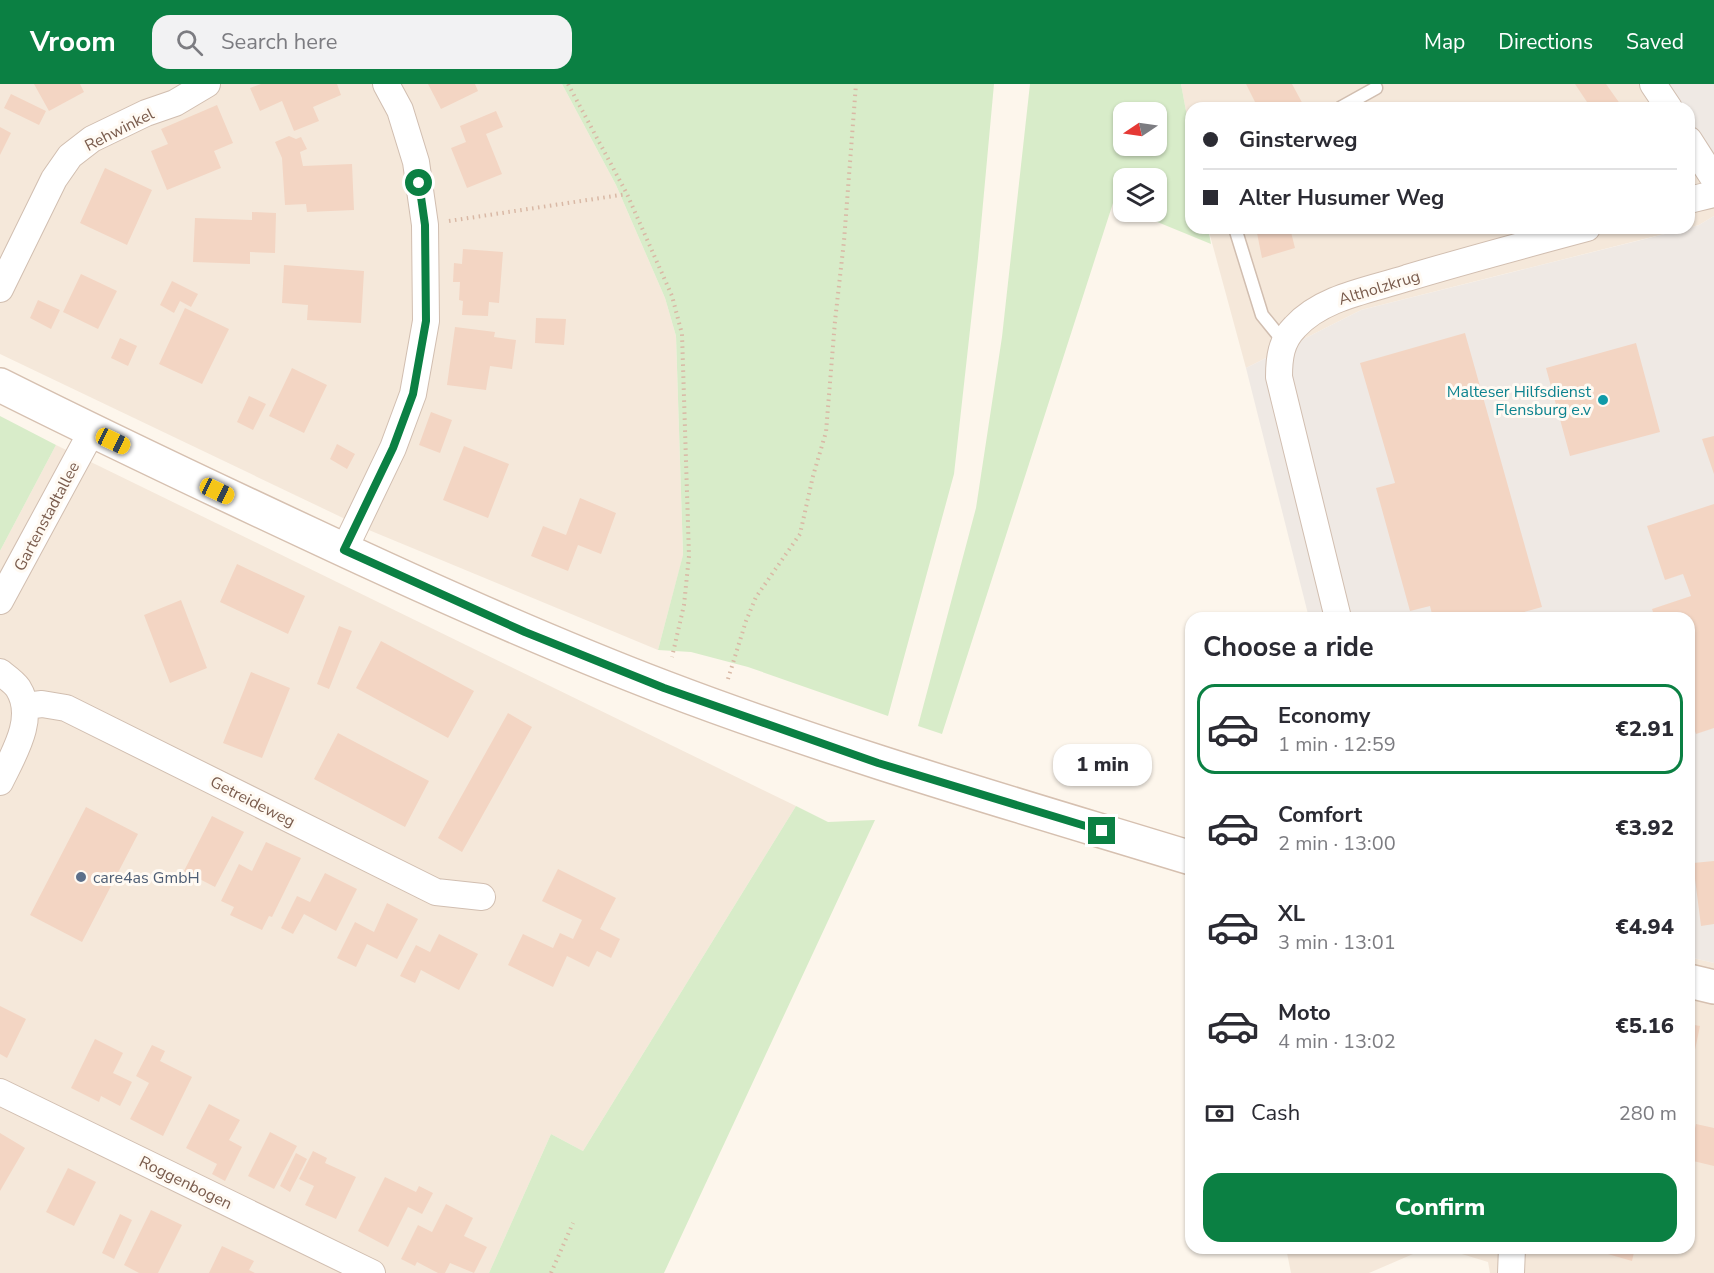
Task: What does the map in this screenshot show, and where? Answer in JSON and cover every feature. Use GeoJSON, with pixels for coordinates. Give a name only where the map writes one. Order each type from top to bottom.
{"type":"FeatureCollection","features":[{"type":"Feature","properties":{"kind":"street","name":"Rehwinkel"},"geometry":{"type":"LineString","coordinates":[[0,289],[54,179],[70,156],[92,139],[146,113],[174,103],[207,84]]}},
{"type":"Feature","properties":{"kind":"street"},"geometry":{"type":"LineString","coordinates":[[344,550],[393,448],[413,394],[426,321],[425,225],[416,162],[400,110],[386,84]]}},
{"type":"Feature","properties":{"kind":"street"},"geometry":{"type":"LineString","coordinates":[[1653,84],[1665,102]]}},
{"type":"Feature","properties":{"kind":"street"},"geometry":{"type":"LineString","coordinates":[[1695,149],[1714,179]]}},
{"type":"Feature","properties":{"kind":"street"},"geometry":{"type":"LineString","coordinates":[[1695,199],[1714,194]]}},
{"type":"Feature","properties":{"kind":"street","name":"Altholzkrug"},"geometry":{"type":"LineString","coordinates":[[1284,342],[1296,326],[1311,313],[1334,300],[1565,234]]}},
{"type":"Feature","properties":{"kind":"street"},"geometry":{"type":"LineString","coordinates":[[1284,342],[1279,360],[1279,377],[1337,612]]}},
{"type":"Feature","properties":{"kind":"street"},"geometry":{"type":"LineString","coordinates":[[0,384],[92,431],[344,550],[525,632],[664,688],[878,763],[1185,856]]}},
{"type":"Feature","properties":{"kind":"street","name":"Gartenstadtallee"},"geometry":{"type":"LineString","coordinates":[[0,601],[92,431]]}},
{"type":"Feature","properties":{"kind":"street"},"geometry":{"type":"LineString","coordinates":[[0,672],[17,687],[25,706],[23,729],[0,782]]}},
{"type":"Feature","properties":{"kind":"street","name":"Getreideweg"},"geometry":{"type":"LineString","coordinates":[[25,706],[42,704],[66,708],[436,892],[482,897]]}},
{"type":"Feature","properties":{"kind":"street"},"geometry":{"type":"LineString","coordinates":[[1695,982],[1714,987]]}},
{"type":"Feature","properties":{"kind":"street","name":"Roggenbogen"},"geometry":{"type":"LineString","coordinates":[[0,1092],[372,1273]]}},
{"type":"Feature","properties":{"kind":"street"},"geometry":{"type":"LineString","coordinates":[[1511,1273],[1512,1254]]}},
{"type":"Feature","properties":{"kind":"lane"},"geometry":{"type":"LineString","coordinates":[[1351,102],[1376,88]]}},
{"type":"Feature","properties":{"kind":"lane"},"geometry":{"type":"LineString","coordinates":[[1237,234],[1262,315],[1284,342]]}},
{"type":"Feature","properties":{"kind":"path"},"geometry":{"type":"LineString","coordinates":[[568,84],[627,195],[672,296],[682,334],[690,556],[684,605],[671,661]]}},
{"type":"Feature","properties":{"kind":"path"},"geometry":{"type":"LineString","coordinates":[[727,683],[746,621],[756,597],[800,534],[826,432],[856,84]]}},
{"type":"Feature","properties":{"kind":"path"},"geometry":{"type":"LineString","coordinates":[[425,225],[627,195]]}},
{"type":"Feature","properties":{"kind":"path"},"geometry":{"type":"LineString","coordinates":[[551,1273],[573,1223]]}},
{"type":"Feature","properties":{"kind":"shaded area"},"geometry":{"type":"Polygon","coordinates":[[[0,84],[562,84],[616,185],[665,298],[676,336],[683,556],[658,650],[364,528],[0,354],[0,84]]]}},
{"type":"Feature","properties":{"kind":"shaded area"},"geometry":{"type":"Polygon","coordinates":[[[1181,84],[1669,84],[1680,102],[1185,102],[1185,106],[1181,84]]]}},
{"type":"Feature","properties":{"kind":"shaded area"},"geometry":{"type":"Polygon","coordinates":[[[1669,84],[1714,84],[1714,157],[1695,127],[1695,102],[1680,102],[1669,84]]]}},
{"type":"Feature","properties":{"kind":"shaded area"},"geometry":{"type":"Polygon","coordinates":[[[1695,127],[1714,157],[1714,216],[1695,226],[1695,127]]]}},
{"type":"Feature","properties":{"kind":"shaded area"},"geometry":{"type":"Polygon","coordinates":[[[1714,216],[1714,963],[1695,958],[1695,612],[1307,612],[1246,368],[1361,310],[1665,234],[1695,234],[1695,226],[1714,216]]]}},
{"type":"Feature","properties":{"kind":"shaded area"},"geometry":{"type":"Polygon","coordinates":[[[1210,234],[1664,234],[1361,310],[1246,368],[1210,234]]]}},
{"type":"Feature","properties":{"kind":"shaded area"},"geometry":{"type":"Polygon","coordinates":[[[56,445],[796,806],[583,1151],[551,1134],[489,1273],[0,1273],[0,551],[56,445]]]}},
{"type":"Feature","properties":{"kind":"shaded area"},"geometry":{"type":"Polygon","coordinates":[[[1695,958],[1714,963],[1714,1273],[1490,1273],[1488,1262],[1462,1254],[1695,1254],[1695,958]]]}},
{"type":"Feature","properties":{"kind":"shaded area"},"geometry":{"type":"Polygon","coordinates":[[[1287,1254],[1413,1254],[1369,1273],[1291,1273],[1287,1254]]]}},
{"type":"Feature","properties":{"kind":"green space"},"geometry":{"type":"Polygon","coordinates":[[[562,84],[994,84],[978,258],[954,474],[888,716],[748,667],[691,652],[658,650],[683,555],[676,336],[665,298],[616,185],[562,84]]]}},
{"type":"Feature","properties":{"kind":"green space"},"geometry":{"type":"Polygon","coordinates":[[[1030,84],[1181,84],[1185,106],[1185,233],[1157,222],[1167,222],[1167,168],[1113,168],[1113,203],[942,734],[918,726],[976,508],[1002,337],[1030,84]]]}},
{"type":"Feature","properties":{"kind":"green space"},"geometry":{"type":"Polygon","coordinates":[[[1187,234],[1209,234],[1211,244],[1187,234]]]}},
{"type":"Feature","properties":{"kind":"green space"},"geometry":{"type":"Polygon","coordinates":[[[0,416],[56,445],[0,551],[0,416]]]}},
{"type":"Feature","properties":{"kind":"green space"},"geometry":{"type":"Polygon","coordinates":[[[796,806],[828,822],[875,820],[664,1273],[489,1273],[551,1134],[583,1151],[796,806]]]}},
{"type":"Feature","properties":{"kind":"building"},"geometry":{"type":"Polygon","coordinates":[[[34,84],[80,84],[84,92],[49,111],[34,84]]]}},
{"type":"Feature","properties":{"kind":"building"},"geometry":{"type":"Polygon","coordinates":[[[261,84],[337,84],[341,95],[313,107],[319,121],[294,131],[282,101],[260,111],[250,88],[261,84]]]}},
{"type":"Feature","properties":{"kind":"building"},"geometry":{"type":"Polygon","coordinates":[[[428,84],[475,84],[478,91],[441,109],[428,84]]]}},
{"type":"Feature","properties":{"kind":"building"},"geometry":{"type":"Polygon","coordinates":[[[1246,84],[1292,84],[1302,102],[1255,102],[1246,84]]]}},
{"type":"Feature","properties":{"kind":"building"},"geometry":{"type":"Polygon","coordinates":[[[1575,84],[1606,84],[1619,102],[1587,102],[1575,84]]]}},
{"type":"Feature","properties":{"kind":"building"},"geometry":{"type":"Polygon","coordinates":[[[11,94],[46,111],[39,125],[4,108],[11,94]]]}},
{"type":"Feature","properties":{"kind":"building"},"geometry":{"type":"Polygon","coordinates":[[[217,105],[233,143],[214,151],[221,168],[167,190],[151,151],[168,144],[161,129],[217,105]]]}},
{"type":"Feature","properties":{"kind":"building"},"geometry":{"type":"Polygon","coordinates":[[[496,111],[503,127],[486,134],[502,174],[467,188],[451,148],[466,142],[460,126],[496,111]]]}},
{"type":"Feature","properties":{"kind":"building"},"geometry":{"type":"Polygon","coordinates":[[[0,127],[11,133],[0,155],[0,127]]]}},
{"type":"Feature","properties":{"kind":"building"},"geometry":{"type":"Polygon","coordinates":[[[289,136],[296,139],[301,137],[307,149],[300,152],[303,166],[352,164],[354,210],[307,212],[306,204],[285,205],[282,158],[275,142],[289,136]]]}},
{"type":"Feature","properties":{"kind":"building"},"geometry":{"type":"Polygon","coordinates":[[[105,168],[152,190],[127,245],[80,223],[105,168]]]}},
{"type":"Feature","properties":{"kind":"building"},"geometry":{"type":"Polygon","coordinates":[[[252,212],[276,213],[275,253],[250,252],[250,264],[193,262],[195,218],[252,220],[252,212]]]}},
{"type":"Feature","properties":{"kind":"building"},"geometry":{"type":"Polygon","coordinates":[[[1257,234],[1292,234],[1295,248],[1262,258],[1257,234]]]}},
{"type":"Feature","properties":{"kind":"building"},"geometry":{"type":"Polygon","coordinates":[[[463,249],[503,252],[499,303],[489,302],[488,316],[462,315],[463,301],[459,300],[460,282],[453,282],[454,263],[462,264],[463,249]]]}},
{"type":"Feature","properties":{"kind":"building"},"geometry":{"type":"Polygon","coordinates":[[[284,265],[364,271],[361,323],[307,320],[308,305],[282,303],[284,265]]]}},
{"type":"Feature","properties":{"kind":"building"},"geometry":{"type":"Polygon","coordinates":[[[81,274],[117,291],[98,329],[63,312],[81,274]]]}},
{"type":"Feature","properties":{"kind":"building"},"geometry":{"type":"Polygon","coordinates":[[[172,281],[198,294],[191,307],[180,301],[174,313],[160,305],[172,281]]]}},
{"type":"Feature","properties":{"kind":"building"},"geometry":{"type":"Polygon","coordinates":[[[38,300],[60,310],[51,329],[30,318],[38,300]]]}},
{"type":"Feature","properties":{"kind":"building"},"geometry":{"type":"Polygon","coordinates":[[[185,308],[229,329],[202,384],[159,364],[185,308]]]}},
{"type":"Feature","properties":{"kind":"building"},"geometry":{"type":"Polygon","coordinates":[[[536,318],[566,319],[564,345],[535,343],[536,318]]]}},
{"type":"Feature","properties":{"kind":"building"},"geometry":{"type":"Polygon","coordinates":[[[455,327],[495,332],[494,337],[516,340],[512,369],[490,366],[486,390],[447,385],[455,327]]]}},
{"type":"Feature","properties":{"kind":"building"},"geometry":{"type":"Polygon","coordinates":[[[1465,333],[1542,607],[1524,612],[1432,612],[1430,606],[1410,611],[1376,488],[1395,483],[1360,363],[1465,333]]]}},
{"type":"Feature","properties":{"kind":"building"},"geometry":{"type":"Polygon","coordinates":[[[120,338],[137,346],[128,366],[111,358],[120,338]]]}},
{"type":"Feature","properties":{"kind":"building","name":"Malteser Hilfsdienst Flensburg e.v"},"geometry":{"type":"Polygon","coordinates":[[[1636,343],[1660,432],[1570,456],[1546,368],[1636,343]]]}},
{"type":"Feature","properties":{"kind":"building"},"geometry":{"type":"Polygon","coordinates":[[[292,368],[327,385],[304,433],[269,416],[292,368]]]}},
{"type":"Feature","properties":{"kind":"building"},"geometry":{"type":"Polygon","coordinates":[[[249,396],[266,404],[253,430],[237,422],[249,396]]]}},
{"type":"Feature","properties":{"kind":"building"},"geometry":{"type":"Polygon","coordinates":[[[431,412],[452,420],[440,453],[419,445],[431,412]]]}},
{"type":"Feature","properties":{"kind":"building"},"geometry":{"type":"Polygon","coordinates":[[[1714,436],[1714,474],[1702,439],[1714,436]]]}},
{"type":"Feature","properties":{"kind":"building"},"geometry":{"type":"Polygon","coordinates":[[[337,444],[355,454],[347,469],[330,459],[337,444]]]}},
{"type":"Feature","properties":{"kind":"building"},"geometry":{"type":"Polygon","coordinates":[[[464,446],[509,464],[488,518],[443,500],[464,446]]]}},
{"type":"Feature","properties":{"kind":"building"},"geometry":{"type":"Polygon","coordinates":[[[580,498],[616,513],[601,554],[578,545],[568,571],[531,556],[543,526],[566,535],[580,498]]]}},
{"type":"Feature","properties":{"kind":"building"},"geometry":{"type":"Polygon","coordinates":[[[1714,504],[1714,728],[1696,734],[1695,612],[1653,612],[1652,609],[1691,596],[1683,574],[1665,580],[1647,526],[1714,504]]]}},
{"type":"Feature","properties":{"kind":"building"},"geometry":{"type":"Polygon","coordinates":[[[237,564],[305,596],[288,634],[220,602],[237,564]]]}},
{"type":"Feature","properties":{"kind":"building"},"geometry":{"type":"Polygon","coordinates":[[[181,600],[207,668],[170,683],[144,615],[181,600]]]}},
{"type":"Feature","properties":{"kind":"building"},"geometry":{"type":"Polygon","coordinates":[[[339,626],[352,631],[329,689],[317,684],[339,626]]]}},
{"type":"Feature","properties":{"kind":"building"},"geometry":{"type":"Polygon","coordinates":[[[381,641],[474,691],[448,738],[356,688],[381,641]]]}},
{"type":"Feature","properties":{"kind":"building"},"geometry":{"type":"Polygon","coordinates":[[[251,672],[290,688],[262,758],[223,743],[251,672]]]}},
{"type":"Feature","properties":{"kind":"building"},"geometry":{"type":"Polygon","coordinates":[[[508,713],[532,727],[462,852],[438,838],[508,713]]]}},
{"type":"Feature","properties":{"kind":"building"},"geometry":{"type":"Polygon","coordinates":[[[338,733],[429,781],[405,827],[314,779],[338,733]]]}},
{"type":"Feature","properties":{"kind":"building"},"geometry":{"type":"Polygon","coordinates":[[[86,807],[138,834],[82,942],[30,915],[86,807]]]}},
{"type":"Feature","properties":{"kind":"building"},"geometry":{"type":"Polygon","coordinates":[[[212,816],[244,832],[215,887],[184,871],[212,816]]]}},
{"type":"Feature","properties":{"kind":"building"},"geometry":{"type":"Polygon","coordinates":[[[266,842],[301,858],[272,917],[269,916],[262,930],[230,915],[234,907],[221,901],[239,864],[252,871],[266,842]]]}},
{"type":"Feature","properties":{"kind":"building"},"geometry":{"type":"Polygon","coordinates":[[[1714,861],[1714,924],[1701,926],[1695,863],[1714,861]]]}},
{"type":"Feature","properties":{"kind":"building"},"geometry":{"type":"Polygon","coordinates":[[[558,869],[616,898],[600,929],[620,939],[611,958],[597,951],[589,967],[567,956],[553,987],[508,965],[523,934],[553,948],[560,933],[573,939],[582,920],[542,901],[558,869]]]}},
{"type":"Feature","properties":{"kind":"building"},"geometry":{"type":"Polygon","coordinates":[[[325,873],[357,889],[336,931],[304,914],[293,934],[281,928],[297,896],[310,902],[325,873]]]}},
{"type":"Feature","properties":{"kind":"building"},"geometry":{"type":"Polygon","coordinates":[[[387,903],[418,919],[397,959],[367,944],[356,967],[337,958],[355,922],[374,932],[387,903]]]}},
{"type":"Feature","properties":{"kind":"building"},"geometry":{"type":"Polygon","coordinates":[[[439,934],[478,954],[459,990],[421,970],[415,983],[400,976],[416,945],[430,952],[439,934]]]}},
{"type":"Feature","properties":{"kind":"building"},"geometry":{"type":"Polygon","coordinates":[[[0,1006],[26,1019],[7,1058],[0,1054],[0,1006]]]}},
{"type":"Feature","properties":{"kind":"building"},"geometry":{"type":"Polygon","coordinates":[[[1695,1025],[1700,1026],[1695,1050],[1695,1025]]]}},
{"type":"Feature","properties":{"kind":"building"},"geometry":{"type":"Polygon","coordinates":[[[95,1039],[123,1053],[113,1073],[132,1082],[120,1106],[101,1096],[99,1102],[71,1088],[95,1039]]]}},
{"type":"Feature","properties":{"kind":"building"},"geometry":{"type":"Polygon","coordinates":[[[152,1045],[165,1051],[160,1061],[192,1077],[163,1136],[130,1119],[149,1083],[136,1076],[152,1045]]]}},
{"type":"Feature","properties":{"kind":"building"},"geometry":{"type":"Polygon","coordinates":[[[209,1104],[240,1120],[229,1140],[242,1147],[225,1181],[212,1174],[217,1164],[186,1148],[209,1104]]]}},
{"type":"Feature","properties":{"kind":"building"},"geometry":{"type":"Polygon","coordinates":[[[1696,1124],[1714,1128],[1714,1166],[1695,1161],[1696,1124]]]}},
{"type":"Feature","properties":{"kind":"building"},"geometry":{"type":"Polygon","coordinates":[[[270,1132],[297,1146],[274,1189],[248,1176],[270,1132]]]}},
{"type":"Feature","properties":{"kind":"building"},"geometry":{"type":"Polygon","coordinates":[[[0,1133],[25,1148],[0,1191],[0,1133]]]}},
{"type":"Feature","properties":{"kind":"building"},"geometry":{"type":"Polygon","coordinates":[[[313,1151],[327,1158],[325,1163],[356,1177],[336,1219],[305,1205],[314,1186],[299,1179],[313,1151]]]}},
{"type":"Feature","properties":{"kind":"building"},"geometry":{"type":"Polygon","coordinates":[[[296,1153],[307,1159],[290,1192],[280,1186],[296,1153]]]}},
{"type":"Feature","properties":{"kind":"building"},"geometry":{"type":"Polygon","coordinates":[[[68,1168],[96,1182],[74,1226],[46,1212],[68,1168]]]}},
{"type":"Feature","properties":{"kind":"building"},"geometry":{"type":"Polygon","coordinates":[[[385,1177],[416,1192],[419,1186],[433,1193],[422,1214],[408,1207],[388,1247],[358,1231],[385,1177]]]}},
{"type":"Feature","properties":{"kind":"building"},"geometry":{"type":"Polygon","coordinates":[[[446,1204],[473,1218],[464,1236],[487,1247],[474,1273],[450,1263],[445,1273],[438,1273],[417,1262],[415,1266],[401,1259],[418,1225],[432,1232],[446,1204]]]}},
{"type":"Feature","properties":{"kind":"building"},"geometry":{"type":"Polygon","coordinates":[[[151,1210],[182,1225],[158,1273],[139,1273],[124,1265],[151,1210]]]}},
{"type":"Feature","properties":{"kind":"building"},"geometry":{"type":"Polygon","coordinates":[[[120,1214],[132,1220],[114,1259],[102,1253],[120,1214]]]}},
{"type":"Feature","properties":{"kind":"building"},"geometry":{"type":"Polygon","coordinates":[[[222,1246],[254,1261],[249,1270],[255,1273],[209,1273],[222,1246]]]}},
{"type":"Feature","properties":{"kind":"building"},"geometry":{"type":"Polygon","coordinates":[[[1608,1254],[1634,1254],[1632,1261],[1608,1254]]]}},
{"type":"Feature","properties":{"kind":"place","name":"Malteser Hilfsdienst Flensburg e.v"},"geometry":{"type":"Point","coordinates":[1603,400]}},
{"type":"Feature","properties":{"kind":"place","name":"care4as GmbH"},"geometry":{"type":"Point","coordinates":[81,877]}},
{"type":"Feature","properties":{"kind":"route"},"geometry":{"type":"LineString","coordinates":[[419,183],[425,225],[426,321],[413,394],[393,448],[344,550],[525,632],[664,688],[878,763],[1102,831]]}}]}
